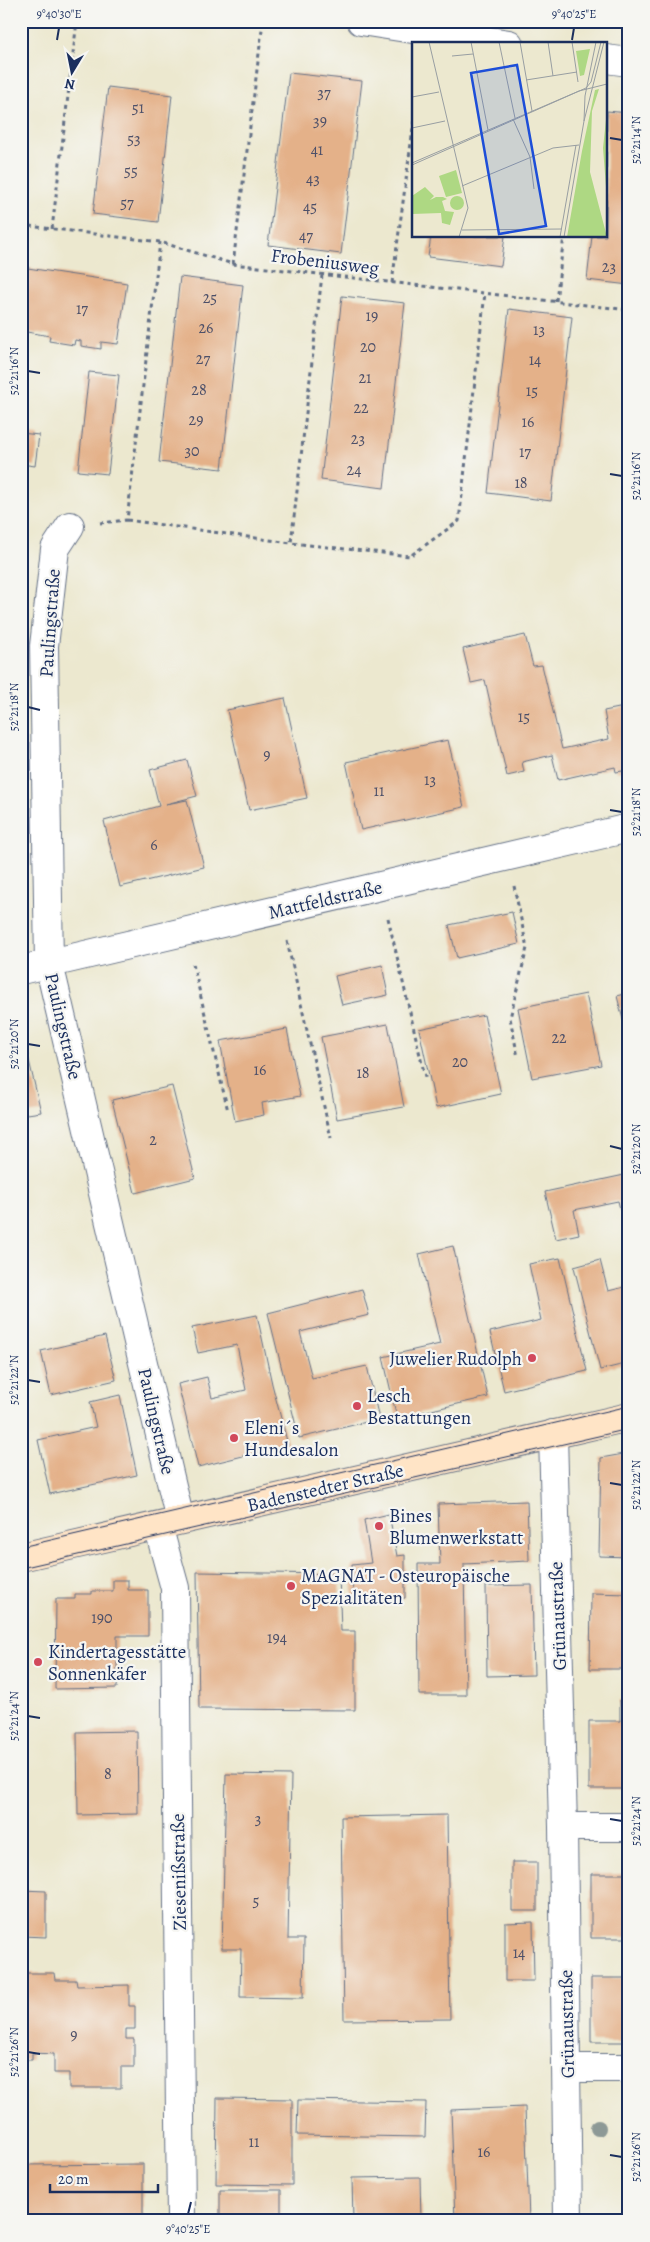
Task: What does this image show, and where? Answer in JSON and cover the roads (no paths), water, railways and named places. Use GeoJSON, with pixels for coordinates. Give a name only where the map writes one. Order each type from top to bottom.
{"type":"FeatureCollection","features":[{"type":"Feature","properties":{"kind":"street"},"geometry":{"type":"LineString","coordinates":[[361,21],[496,42]]}},
{"type":"Feature","properties":{"kind":"street"},"geometry":{"type":"LineString","coordinates":[[608,59],[629,62]]}},
{"type":"Feature","properties":{"kind":"street","name":"Paulingstraße"},"geometry":{"type":"LineString","coordinates":[[70,526],[55,550],[44,646],[49,964],[169,1523]]}},
{"type":"Feature","properties":{"kind":"street","name":"Mattfeldstraße"},"geometry":{"type":"LineString","coordinates":[[21,970],[629,828]]}},
{"type":"Feature","properties":{"kind":"street","name":"Badenstedter Straße"},"geometry":{"type":"LineString","coordinates":[[21,1557],[629,1417]]}},
{"type":"Feature","properties":{"kind":"street","name":"Grünaustraße"},"geometry":{"type":"LineString","coordinates":[[553,1434],[563,1827],[568,2221]]}},
{"type":"Feature","properties":{"kind":"street","name":"Ziesenißstraße"},"geometry":{"type":"LineString","coordinates":[[169,1523],[175,1588],[181,2221]]}},
{"type":"Feature","properties":{"kind":"street"},"geometry":{"type":"LineString","coordinates":[[563,1827],[629,1826]]}},
{"type":"Feature","properties":{"kind":"street"},"geometry":{"type":"LineString","coordinates":[[567,2068],[629,2068]]}},
{"type":"Feature","properties":{"kind":"tram line"},"geometry":{"type":"LineString","coordinates":[[21,1547],[629,1406]]}},
{"type":"Feature","properties":{"kind":"tram line"},"geometry":{"type":"LineString","coordinates":[[21,1568],[629,1429]]}},
{"type":"Feature","properties":{"kind":"place","name":"Juwelier Rudolph"},"geometry":{"type":"Point","coordinates":[532,1358]}},
{"type":"Feature","properties":{"kind":"place","name":"Lesch Bestattungen"},"geometry":{"type":"Point","coordinates":[357,1406]}},
{"type":"Feature","properties":{"kind":"place","name":"Eleni´s Hundesalon"},"geometry":{"type":"Point","coordinates":[234,1438]}},
{"type":"Feature","properties":{"kind":"place","name":"Bines Blumenwerkstatt"},"geometry":{"type":"Point","coordinates":[379,1526]}},
{"type":"Feature","properties":{"kind":"place","name":"MAGNAT - Osteuropäische Spezialitäten"},"geometry":{"type":"Point","coordinates":[291,1586]}},
{"type":"Feature","properties":{"kind":"place","name":"Kindertagesstätte Sonnenkäfer"},"geometry":{"type":"Point","coordinates":[38,1662]}}]}
